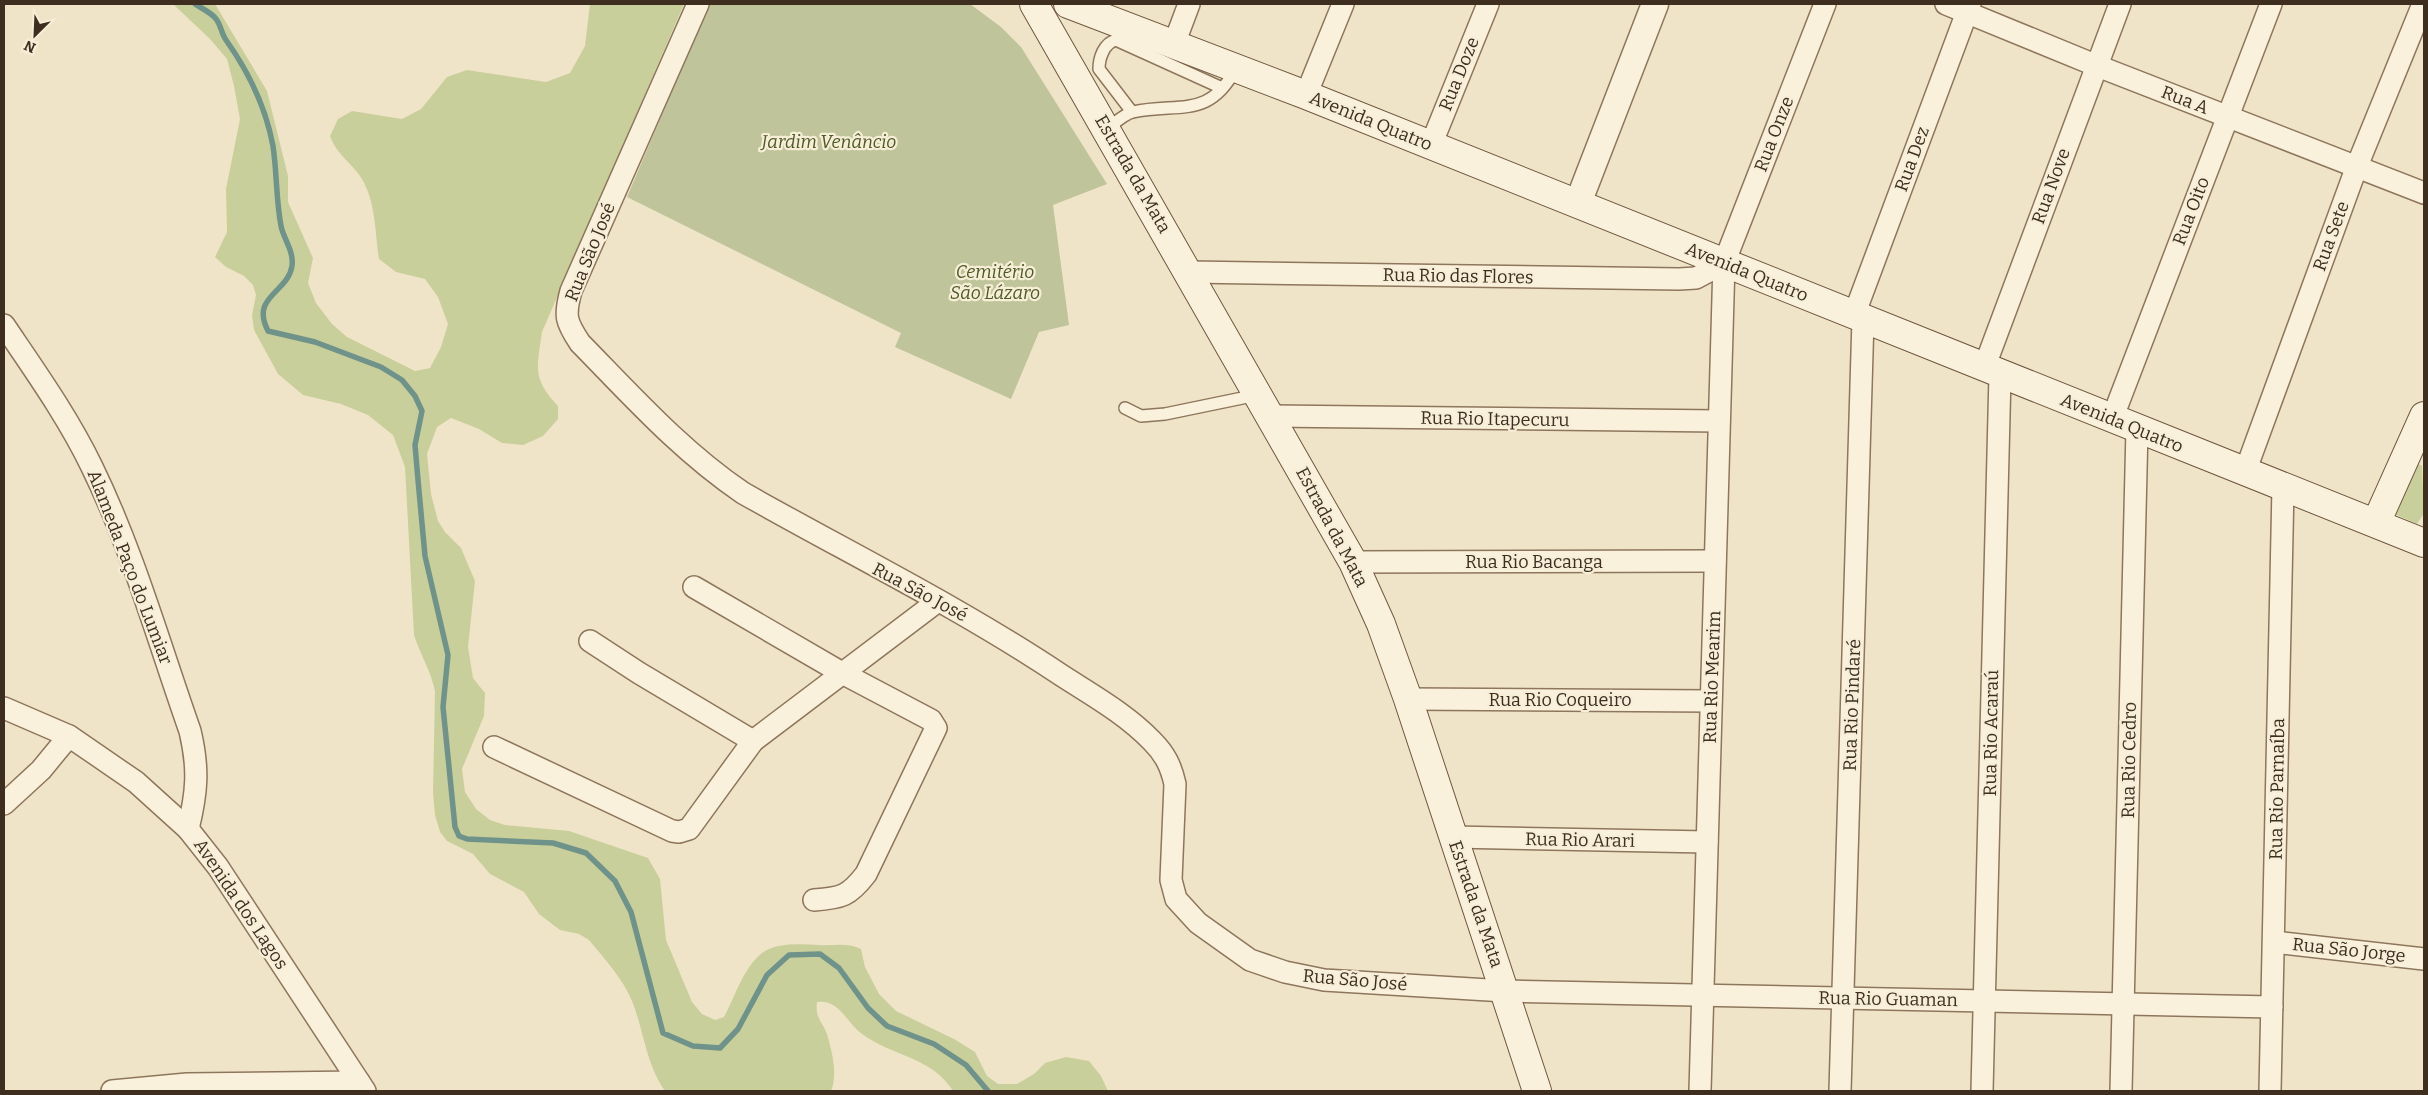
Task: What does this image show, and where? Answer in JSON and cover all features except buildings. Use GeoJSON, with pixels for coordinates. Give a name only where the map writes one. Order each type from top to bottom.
{"type":"FeatureCollection","features":[{"type":"Feature","properties":{"kind":"main road","name":"Estrada da Mata"},"geometry":{"type":"LineString","coordinates":[[1034,4],[1108,129],[1353,562],[1381,624],[1408,699],[1537,1091]]}},
{"type":"Feature","properties":{"kind":"main road","name":"Avenida Quatro"},"geometry":{"type":"LineString","coordinates":[[1068,4],[1174,44],[1229,78],[1306,95],[2245,472],[2420,538]]}},
{"type":"Feature","properties":{"kind":"main road"},"geometry":{"type":"LineString","coordinates":[[2376,523],[2424,416]]}},
{"type":"Feature","properties":{"kind":"street","name":"Rua São José"},"geometry":{"type":"LineString","coordinates":[[698,4],[571,291],[566,316],[569,327],[580,343],[677,442],[714,473],[743,493],[1002,636],[1126,718],[1152,741],[1164,755],[1171,768],[1175,784],[1171,880],[1176,899],[1198,923],[1226,944],[1250,960],[1285,972],[1324,980],[1505,991]]}},
{"type":"Feature","properties":{"kind":"street"},"geometry":{"type":"LineString","coordinates":[[1174,44],[1189,4]]}},
{"type":"Feature","properties":{"kind":"street"},"geometry":{"type":"LineString","coordinates":[[1306,95],[1343,4]]}},
{"type":"Feature","properties":{"kind":"street","name":"Rua Doze"},"geometry":{"type":"LineString","coordinates":[[1431,145],[1488,4]]}},
{"type":"Feature","properties":{"kind":"street"},"geometry":{"type":"LineString","coordinates":[[1578,203],[1654,4]]}},
{"type":"Feature","properties":{"kind":"street","name":"Rua Onze"},"geometry":{"type":"LineString","coordinates":[[1724,263],[1825,4]]}},
{"type":"Feature","properties":{"kind":"street","name":"Rua A"},"geometry":{"type":"LineString","coordinates":[[1946,4],[1969,8],[2095,65],[2424,193]]}},
{"type":"Feature","properties":{"kind":"street","name":"Rua Nove"},"geometry":{"type":"LineString","coordinates":[[1992,371],[2095,65],[2120,4]]}},
{"type":"Feature","properties":{"kind":"street","name":"Rua Oito"},"geometry":{"type":"LineString","coordinates":[[2112,419],[2271,4]]}},
{"type":"Feature","properties":{"kind":"street","name":"Rua Sete"},"geometry":{"type":"LineString","coordinates":[[2245,472],[2357,166],[2423,4]]}},
{"type":"Feature","properties":{"kind":"street","name":"Rua Dez"},"geometry":{"type":"LineString","coordinates":[[1859,317],[1969,8]]}},
{"type":"Feature","properties":{"kind":"street","name":"Rua Rio das Flores"},"geometry":{"type":"LineString","coordinates":[[1189,272],[1678,280],[1696,278],[1709,273],[1724,263]]}},
{"type":"Feature","properties":{"kind":"street","name":"Rua Rio Mearim"},"geometry":{"type":"LineString","coordinates":[[1700,1091],[1724,263]]}},
{"type":"Feature","properties":{"kind":"street","name":"Rua Rio Pindaré"},"geometry":{"type":"LineString","coordinates":[[1840,1091],[1859,317]]}},
{"type":"Feature","properties":{"kind":"street","name":"Alameda Paço do Lumiar"},"geometry":{"type":"LineString","coordinates":[[4,325],[63,413],[92,468],[122,538],[196,753],[196,796],[188,829]]}},
{"type":"Feature","properties":{"kind":"street","name":"Rua Rio Acaraú"},"geometry":{"type":"LineString","coordinates":[[1982,1091],[1992,371]]}},
{"type":"Feature","properties":{"kind":"street","name":"Rua Rio Itapecuru"},"geometry":{"type":"LineString","coordinates":[[1265,405],[1720,421]]}},
{"type":"Feature","properties":{"kind":"street","name":"Rua Rio Cedro"},"geometry":{"type":"LineString","coordinates":[[2121,1091],[2137,429]]}},
{"type":"Feature","properties":{"kind":"street","name":"Rua Rio Parnaíba"},"geometry":{"type":"LineString","coordinates":[[2270,1091],[2283,487]]}},
{"type":"Feature","properties":{"kind":"street","name":"Rua Rio Bacanga"},"geometry":{"type":"LineString","coordinates":[[1353,562],[1715,561]]}},
{"type":"Feature","properties":{"kind":"street"},"geometry":{"type":"LineString","coordinates":[[694,587],[842,673],[931,720],[936,728],[866,874],[855,888],[846,895],[839,898],[814,900]]}},
{"type":"Feature","properties":{"kind":"street"},"geometry":{"type":"LineString","coordinates":[[494,747],[672,831],[679,832],[689,828],[753,741],[938,601]]}},
{"type":"Feature","properties":{"kind":"street"},"geometry":{"type":"LineString","coordinates":[[590,641],[639,673],[753,741]]}},
{"type":"Feature","properties":{"kind":"street","name":"Rua Rio Coqueiro"},"geometry":{"type":"LineString","coordinates":[[1408,699],[1711,701]]}},
{"type":"Feature","properties":{"kind":"street","name":"Avenida dos Lagos"},"geometry":{"type":"LineString","coordinates":[[4,708],[69,736],[136,782],[188,829],[218,867],[362,1087]]}},
{"type":"Feature","properties":{"kind":"street"},"geometry":{"type":"LineString","coordinates":[[4,804],[41,770],[69,736]]}},
{"type":"Feature","properties":{"kind":"street","name":"Rua Rio Arari"},"geometry":{"type":"LineString","coordinates":[[1453,837],[1707,842]]}},
{"type":"Feature","properties":{"kind":"street","name":"Rua São Jorge"},"geometry":{"type":"LineString","coordinates":[[2274,942],[2424,959]]}},
{"type":"Feature","properties":{"kind":"street","name":"Rua Rio Guaman"},"geometry":{"type":"LineString","coordinates":[[1505,991],[2272,1007]]}},
{"type":"Feature","properties":{"kind":"street"},"geometry":{"type":"LineString","coordinates":[[112,1091],[187,1084],[362,1087]]}},
{"type":"Feature","properties":{"kind":"lane"},"geometry":{"type":"LineString","coordinates":[[1108,129],[1132,112],[1196,106],[1208,101],[1229,78],[1116,40],[1106,45],[1099,61],[1100,69],[1132,112]]}},
{"type":"Feature","properties":{"kind":"lane"},"geometry":{"type":"LineString","coordinates":[[1125,408],[1141,416],[1265,405]]}},
{"type":"Feature","properties":{"kind":"green space"},"geometry":{"type":"Polygon","coordinates":[[[173,4],[215,4],[267,91],[288,176],[288,202],[313,258],[308,283],[316,303],[332,324],[347,337],[415,371],[430,368],[441,347],[448,324],[438,297],[425,279],[396,272],[379,259],[374,218],[367,188],[358,173],[336,148],[330,136],[338,119],[352,111],[402,119],[421,109],[447,77],[467,70],[546,82],[570,73],[585,46],[590,4],[684,4],[542,332],[538,372],[544,388],[558,406],[558,419],[543,436],[523,445],[502,443],[479,429],[451,418],[437,427],[427,454],[431,494],[438,521],[445,532],[461,548],[475,581],[468,647],[473,678],[485,693],[484,716],[462,769],[465,792],[476,809],[490,820],[505,825],[569,831],[648,858],[660,879],[666,940],[692,1002],[702,1014],[715,1020],[724,1017],[740,983],[755,959],[768,949],[782,945],[805,944],[850,946],[861,949],[865,967],[879,994],[896,1011],[954,1039],[975,1052],[987,1076],[998,1084],[1017,1084],[1034,1074],[1045,1063],[1066,1057],[1089,1061],[1101,1076],[1108,1091],[953,1091],[944,1079],[934,1071],[911,1058],[874,1042],[856,1029],[837,1008],[825,1002],[817,1002],[818,1016],[827,1034],[832,1055],[834,1078],[831,1091],[665,1091],[654,1070],[636,1012],[624,985],[589,940],[579,934],[560,930],[539,914],[524,892],[490,874],[473,854],[447,841],[440,832],[435,815],[433,793],[435,691],[431,676],[414,635],[405,467],[393,435],[368,415],[341,404],[303,395],[278,374],[254,330],[252,315],[256,295],[253,285],[244,276],[226,267],[215,257],[227,232],[226,189],[240,119],[227,59],[210,39],[173,4]]]}},
{"type":"Feature","properties":{"kind":"green space","name":"Jardim Venâncio"},"geometry":{"type":"Polygon","coordinates":[[[709,4],[970,4],[1001,27],[1021,47],[1107,184],[1053,205],[1069,325],[1039,332],[1011,399],[895,347],[901,333],[627,197],[709,4]]]}},
{"type":"Feature","properties":{"kind":"green space"},"geometry":{"type":"Polygon","coordinates":[[[2414,462],[2422,466],[2424,513],[2417,524],[2392,513],[2414,462]]]}},
{"type":"Feature","properties":{"kind":"waterway"},"geometry":{"type":"LineString","coordinates":[[195,4],[218,21],[224,37],[242,64],[255,90],[270,132],[281,226],[290,250],[292,266],[284,283],[267,302],[264,310],[264,319],[268,331],[315,342],[381,367],[402,380],[415,396],[422,411],[415,445],[418,480],[425,556],[448,655],[443,707],[455,827],[459,836],[467,839],[553,843],[586,853],[615,881],[631,912],[663,1033],[693,1046],[720,1048],[738,1029],[767,975],[789,955],[820,954],[839,968],[868,1008],[887,1026],[934,1044],[966,1065],[988,1091]]}},
{"type":"Feature","properties":{"kind":"park label","name":"Cemitério São Lázaro"},"geometry":{"type":"Point","coordinates":[995,282]}}]}
